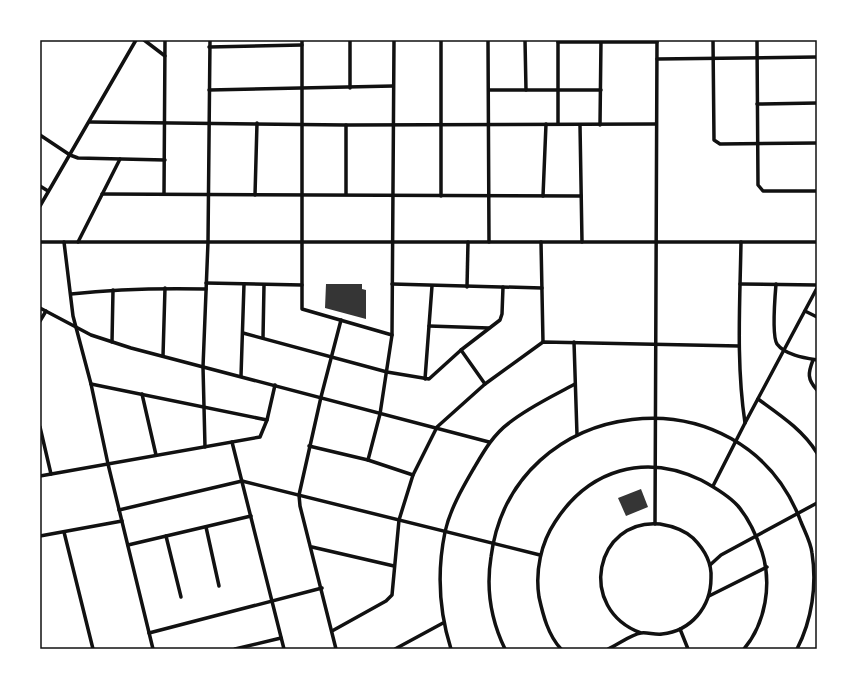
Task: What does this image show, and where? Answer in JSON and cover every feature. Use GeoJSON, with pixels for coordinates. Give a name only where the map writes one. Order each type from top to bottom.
{"type":"FeatureCollection","features":[{"type":"Feature","properties":{"kind":"street"},"geometry":{"type":"LineString","coordinates":[[40,206],[90,122],[136,40]]}},
{"type":"Feature","properties":{"kind":"street"},"geometry":{"type":"LineString","coordinates":[[144,40],[165,56]]}},
{"type":"Feature","properties":{"kind":"street"},"geometry":{"type":"LineString","coordinates":[[164,194],[165,40]]}},
{"type":"Feature","properties":{"kind":"street"},"geometry":{"type":"LineString","coordinates":[[205,446],[203,407],[208,242],[210,40]]}},
{"type":"Feature","properties":{"kind":"street"},"geometry":{"type":"LineString","coordinates":[[302,40],[302,309],[392,335]]}},
{"type":"Feature","properties":{"kind":"street"},"geometry":{"type":"LineString","coordinates":[[350,40],[350,88]]}},
{"type":"Feature","properties":{"kind":"street"},"geometry":{"type":"LineString","coordinates":[[368,460],[380,414],[392,335],[394,40]]}},
{"type":"Feature","properties":{"kind":"street"},"geometry":{"type":"LineString","coordinates":[[441,40],[441,196]]}},
{"type":"Feature","properties":{"kind":"street"},"geometry":{"type":"LineString","coordinates":[[488,40],[490,124],[489,242]]}},
{"type":"Feature","properties":{"kind":"street"},"geometry":{"type":"LineString","coordinates":[[525,40],[526,90]]}},
{"type":"Feature","properties":{"kind":"street"},"geometry":{"type":"LineString","coordinates":[[713,40],[714,140],[720,144],[817,143]]}},
{"type":"Feature","properties":{"kind":"street"},"geometry":{"type":"LineString","coordinates":[[757,40],[758,186],[761,191],[817,191]]}},
{"type":"Feature","properties":{"kind":"street"},"geometry":{"type":"LineString","coordinates":[[558,124],[558,41],[657,41],[655,524]]}},
{"type":"Feature","properties":{"kind":"street"},"geometry":{"type":"LineString","coordinates":[[600,125],[601,41]]}},
{"type":"Feature","properties":{"kind":"street"},"geometry":{"type":"LineString","coordinates":[[210,47],[302,45]]}},
{"type":"Feature","properties":{"kind":"street"},"geometry":{"type":"LineString","coordinates":[[657,59],[817,57]]}},
{"type":"Feature","properties":{"kind":"street"},"geometry":{"type":"LineString","coordinates":[[209,90],[393,86]]}},
{"type":"Feature","properties":{"kind":"street"},"geometry":{"type":"LineString","coordinates":[[489,90],[601,90]]}},
{"type":"Feature","properties":{"kind":"street"},"geometry":{"type":"LineString","coordinates":[[757,104],[817,103]]}},
{"type":"Feature","properties":{"kind":"street"},"geometry":{"type":"LineString","coordinates":[[90,122],[302,123],[346,125],[656,124]]}},
{"type":"Feature","properties":{"kind":"street"},"geometry":{"type":"LineString","coordinates":[[255,195],[257,123]]}},
{"type":"Feature","properties":{"kind":"street"},"geometry":{"type":"LineString","coordinates":[[543,196],[546,124]]}},
{"type":"Feature","properties":{"kind":"street"},"geometry":{"type":"LineString","coordinates":[[346,125],[346,194]]}},
{"type":"Feature","properties":{"kind":"street"},"geometry":{"type":"LineString","coordinates":[[580,125],[582,242]]}},
{"type":"Feature","properties":{"kind":"street"},"geometry":{"type":"LineString","coordinates":[[40,135],[70,155],[93,159],[165,160]]}},
{"type":"Feature","properties":{"kind":"street"},"geometry":{"type":"LineString","coordinates":[[78,242],[120,159]]}},
{"type":"Feature","properties":{"kind":"street"},"geometry":{"type":"LineString","coordinates":[[40,186],[48,191]]}},
{"type":"Feature","properties":{"kind":"street"},"geometry":{"type":"LineString","coordinates":[[102,194],[581,196]]}},
{"type":"Feature","properties":{"kind":"street"},"geometry":{"type":"LineString","coordinates":[[40,242],[817,242]]}},
{"type":"Feature","properties":{"kind":"street"},"geometry":{"type":"LineString","coordinates":[[64,242],[75,327],[91,384],[108,464],[153,649]]}},
{"type":"Feature","properties":{"kind":"street"},"geometry":{"type":"LineString","coordinates":[[467,287],[468,242]]}},
{"type":"Feature","properties":{"kind":"street"},"geometry":{"type":"LineString","coordinates":[[541,242],[543,342]]}},
{"type":"Feature","properties":{"kind":"street"},"geometry":{"type":"LineString","coordinates":[[741,242],[739,346],[741,401],[745,423]]}},
{"type":"Feature","properties":{"kind":"street"},"geometry":{"type":"LineString","coordinates":[[206,283],[302,285]]}},
{"type":"Feature","properties":{"kind":"street"},"geometry":{"type":"LineString","coordinates":[[241,376],[244,284]]}},
{"type":"Feature","properties":{"kind":"street"},"geometry":{"type":"LineString","coordinates":[[392,284],[542,288]]}},
{"type":"Feature","properties":{"kind":"street"},"geometry":{"type":"LineString","coordinates":[[740,284],[817,285]]}},
{"type":"Feature","properties":{"kind":"street"},"geometry":{"type":"LineString","coordinates":[[776,284],[775,335],[777,343],[785,351],[815,360],[808,372],[809,378],[817,390]]}},
{"type":"Feature","properties":{"kind":"street"},"geometry":{"type":"LineString","coordinates":[[263,338],[264,285]]}},
{"type":"Feature","properties":{"kind":"street"},"geometry":{"type":"LineString","coordinates":[[425,379],[432,286]]}},
{"type":"Feature","properties":{"kind":"street"},"geometry":{"type":"LineString","coordinates":[[243,333],[331,358],[387,372],[425,379],[433,376],[461,350],[500,320],[502,314],[503,287]]}},
{"type":"Feature","properties":{"kind":"street"},"geometry":{"type":"LineString","coordinates":[[71,294],[113,290],[165,288],[206,289]]}},
{"type":"Feature","properties":{"kind":"street"},"geometry":{"type":"LineString","coordinates":[[163,356],[165,288]]}},
{"type":"Feature","properties":{"kind":"street"},"geometry":{"type":"LineString","coordinates":[[713,486],[817,288]]}},
{"type":"Feature","properties":{"kind":"street"},"geometry":{"type":"LineString","coordinates":[[112,342],[113,290]]}},
{"type":"Feature","properties":{"kind":"street"},"geometry":{"type":"LineString","coordinates":[[40,308],[91,335],[112,342],[380,414],[438,427],[489,442]]}},
{"type":"Feature","properties":{"kind":"street"},"geometry":{"type":"LineString","coordinates":[[40,321],[46,311]]}},
{"type":"Feature","properties":{"kind":"street"},"geometry":{"type":"LineString","coordinates":[[805,311],[817,317]]}},
{"type":"Feature","properties":{"kind":"street"},"geometry":{"type":"LineString","coordinates":[[336,649],[312,547],[300,506],[299,495],[309,446],[340,320]]}},
{"type":"Feature","properties":{"kind":"street"},"geometry":{"type":"LineString","coordinates":[[429,326],[490,328]]}},
{"type":"Feature","properties":{"kind":"street"},"geometry":{"type":"LineString","coordinates":[[332,630],[389,599],[392,592],[399,520],[413,475],[438,427],[485,384],[543,342],[739,346]]}},
{"type":"Feature","properties":{"kind":"street"},"geometry":{"type":"LineString","coordinates":[[574,342],[576,435]]}},
{"type":"Feature","properties":{"kind":"street"},"geometry":{"type":"LineString","coordinates":[[461,350],[485,384]]}},
{"type":"Feature","properties":{"kind":"street"},"geometry":{"type":"LineString","coordinates":[[91,384],[267,420]]}},
{"type":"Feature","properties":{"kind":"street"},"geometry":{"type":"LineString","coordinates":[[451,649],[443,623],[440,578],[445,531],[461,490],[489,442],[509,423],[541,402],[575,384]]}},
{"type":"Feature","properties":{"kind":"street"},"geometry":{"type":"LineString","coordinates":[[40,476],[260,437],[267,420],[275,385]]}},
{"type":"Feature","properties":{"kind":"street"},"geometry":{"type":"LineString","coordinates":[[142,394],[156,455]]}},
{"type":"Feature","properties":{"kind":"street"},"geometry":{"type":"LineString","coordinates":[[758,399],[788,421],[812,445],[817,453]]}},
{"type":"Feature","properties":{"kind":"street"},"geometry":{"type":"LineString","coordinates":[[505,649],[499,636],[490,606],[488,574],[492,542],[504,509],[523,480],[547,454],[576,435],[615,421],[655,417],[698,424],[736,441],[761,462],[783,486],[798,514],[812,552],[814,594],[805,634],[797,649]]}},
{"type":"Feature","properties":{"kind":"street"},"geometry":{"type":"LineString","coordinates":[[40,427],[51,474]]}},
{"type":"Feature","properties":{"kind":"street"},"geometry":{"type":"LineString","coordinates":[[232,442],[284,649]]}},
{"type":"Feature","properties":{"kind":"street"},"geometry":{"type":"LineString","coordinates":[[812,445],[817,442]]}},
{"type":"Feature","properties":{"kind":"street"},"geometry":{"type":"LineString","coordinates":[[309,446],[368,460],[413,475]]}},
{"type":"Feature","properties":{"kind":"street"},"geometry":{"type":"LineString","coordinates":[[561,649],[556,644],[543,616],[537,585],[540,555],[552,525],[563,508],[582,490],[604,476],[629,468],[655,466],[684,472],[713,486],[738,507],[756,536],[767,567],[766,595],[759,622],[744,649]]}},
{"type":"Feature","properties":{"kind":"street"},"geometry":{"type":"LineString","coordinates":[[120,510],[242,481],[540,555]]}},
{"type":"Feature","properties":{"kind":"street"},"geometry":{"type":"LineString","coordinates":[[710,565],[721,555],[817,503]]}},
{"type":"Feature","properties":{"kind":"street"},"geometry":{"type":"LineString","coordinates":[[128,545],[251,516]]}},
{"type":"Feature","properties":{"kind":"street"},"geometry":{"type":"LineString","coordinates":[[40,536],[122,521]]}},
{"type":"Feature","properties":{"kind":"street"},"geometry":{"type":"LineString","coordinates":[[655,524],[667,525],[689,535],[698,543],[710,565],[711,575],[709,596],[698,616],[680,630],[661,635],[641,633],[622,624],[611,612],[603,598],[600,577],[605,557],[617,540],[635,528],[655,524]]}},
{"type":"Feature","properties":{"kind":"street"},"geometry":{"type":"LineString","coordinates":[[206,527],[219,586]]}},
{"type":"Feature","properties":{"kind":"street"},"geometry":{"type":"LineString","coordinates":[[64,532],[93,649]]}},
{"type":"Feature","properties":{"kind":"street"},"geometry":{"type":"LineString","coordinates":[[166,536],[181,597]]}},
{"type":"Feature","properties":{"kind":"street"},"geometry":{"type":"LineString","coordinates":[[312,547],[394,566]]}},
{"type":"Feature","properties":{"kind":"street"},"geometry":{"type":"LineString","coordinates":[[709,596],[767,567]]}},
{"type":"Feature","properties":{"kind":"street"},"geometry":{"type":"LineString","coordinates":[[149,633],[322,588]]}},
{"type":"Feature","properties":{"kind":"street"},"geometry":{"type":"LineString","coordinates":[[395,649],[443,623]]}},
{"type":"Feature","properties":{"kind":"street"},"geometry":{"type":"LineString","coordinates":[[680,630],[688,649]]}},
{"type":"Feature","properties":{"kind":"street"},"geometry":{"type":"LineString","coordinates":[[608,649],[641,633]]}},
{"type":"Feature","properties":{"kind":"street"},"geometry":{"type":"LineString","coordinates":[[235,649],[281,638]]}},
{"type":"Feature","properties":{"kind":"building"},"geometry":{"type":"Polygon","coordinates":[[[326,284],[362,284],[362,289],[366,290],[366,319],[325,308],[326,284]]]}},
{"type":"Feature","properties":{"kind":"building"},"geometry":{"type":"Polygon","coordinates":[[[641,489],[648,507],[626,516],[618,498],[641,489]]]}}]}
